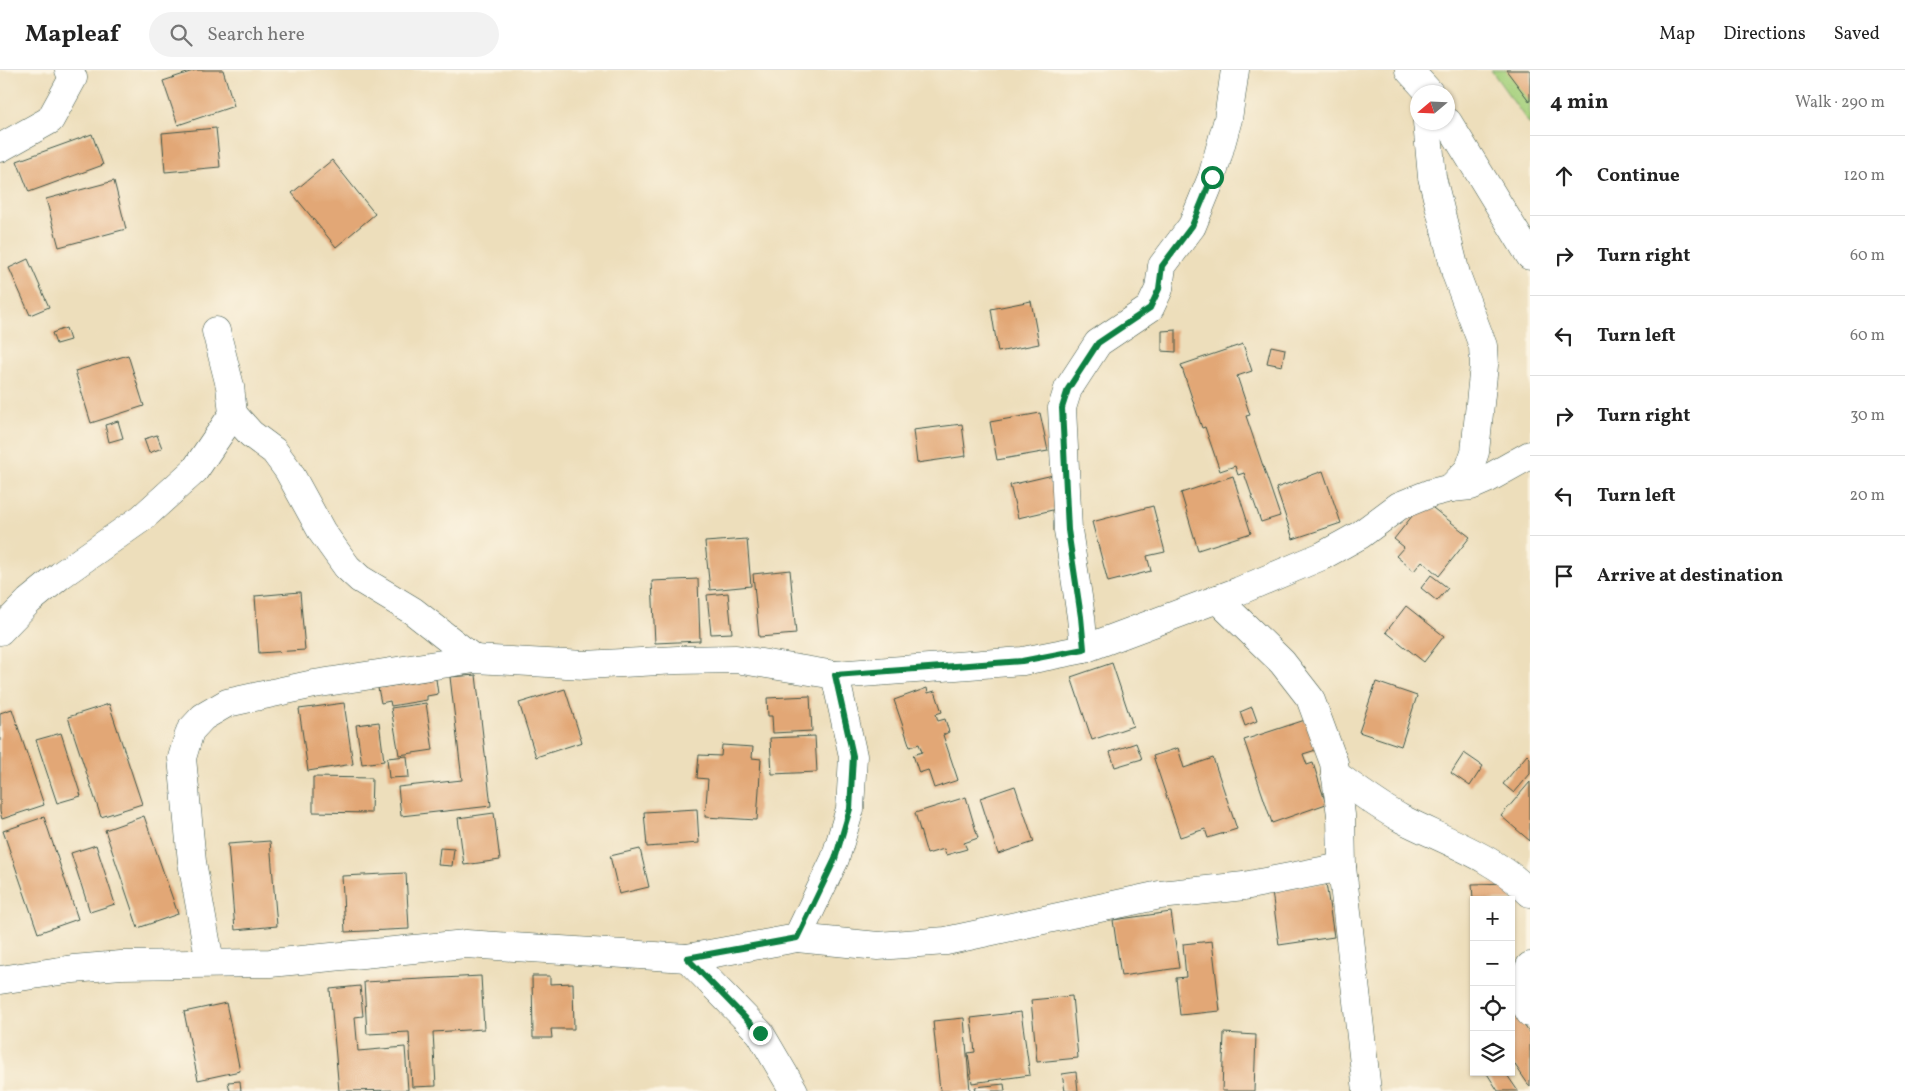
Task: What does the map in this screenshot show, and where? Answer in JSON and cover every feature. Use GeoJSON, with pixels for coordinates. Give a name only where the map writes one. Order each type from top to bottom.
{"type":"FeatureCollection","features":[{"type":"Feature","properties":{"kind":"street"},"geometry":{"type":"LineString","coordinates":[[0,148],[50,120],[73,78],[69,70]]}},
{"type":"Feature","properties":{"kind":"street"},"geometry":{"type":"LineString","coordinates":[[1084,649],[1068,530],[1062,408],[1068,389],[1098,343],[1150,308],[1159,289],[1162,266],[1192,226],[1212,177],[1228,118],[1235,70]]}},
{"type":"Feature","properties":{"kind":"street"},"geometry":{"type":"LineString","coordinates":[[1409,70],[1423,85]]}},
{"type":"Feature","properties":{"kind":"street"},"geometry":{"type":"LineString","coordinates":[[1420,70],[1427,85]]}},
{"type":"Feature","properties":{"kind":"street"},"geometry":{"type":"LineString","coordinates":[[1434,85],[1441,70]]}},
{"type":"Feature","properties":{"kind":"street"},"geometry":{"type":"LineString","coordinates":[[1428,130],[1432,177],[1456,274],[1483,346],[1484,364],[1475,452],[1470,469],[1452,488]]}},
{"type":"Feature","properties":{"kind":"street"},"geometry":{"type":"LineString","coordinates":[[1453,130],[1530,256]]}},
{"type":"Feature","properties":{"kind":"street"},"geometry":{"type":"LineString","coordinates":[[216,331],[230,386],[233,414],[251,434],[274,451],[288,470],[322,532],[347,567],[360,579],[412,611],[474,659]]}},
{"type":"Feature","properties":{"kind":"street"},"geometry":{"type":"LineString","coordinates":[[0,631],[29,601],[61,575],[142,518],[195,470],[233,414]]}},
{"type":"Feature","properties":{"kind":"street"},"geometry":{"type":"LineString","coordinates":[[210,963],[192,862],[182,758],[190,731],[203,717],[227,703],[314,684],[474,659],[585,665],[736,659],[835,675],[1022,661],[1084,649],[1217,599],[1322,556],[1360,535],[1399,506],[1431,493],[1471,486],[1488,479],[1530,454]]}},
{"type":"Feature","properties":{"kind":"street"},"geometry":{"type":"LineString","coordinates":[[1217,599],[1282,662],[1310,698],[1334,763],[1341,815],[1342,867],[1367,1091]]}},
{"type":"Feature","properties":{"kind":"street"},"geometry":{"type":"LineString","coordinates":[[797,938],[835,859],[850,809],[853,756],[835,675]]}},
{"type":"Feature","properties":{"kind":"street"},"geometry":{"type":"LineString","coordinates":[[1335,774],[1378,806],[1465,848],[1518,880],[1530,893]]}},
{"type":"Feature","properties":{"kind":"street"},"geometry":{"type":"LineString","coordinates":[[0,980],[73,969],[120,965],[270,963],[466,944],[687,958],[797,938],[878,946],[946,941],[1160,895],[1244,886],[1342,867]]}},
{"type":"Feature","properties":{"kind":"street"},"geometry":{"type":"LineString","coordinates":[[687,958],[760,1033],[794,1091]]}},
{"type":"Feature","properties":{"kind":"street"},"geometry":{"type":"LineString","coordinates":[[1530,966],[1522,984],[1522,994],[1530,1013]]}},
{"type":"Feature","properties":{"kind":"green space"},"geometry":{"type":"Polygon","coordinates":[[[1491,70],[1530,70],[1530,125],[1491,70]]]}},
{"type":"Feature","properties":{"kind":"building"},"geometry":{"type":"Polygon","coordinates":[[[196,70],[223,70],[234,106],[178,125],[163,81],[196,70]]]}},
{"type":"Feature","properties":{"kind":"building"},"geometry":{"type":"Polygon","coordinates":[[[1506,70],[1530,70],[1530,102],[1506,70]]]}},
{"type":"Feature","properties":{"kind":"building"},"geometry":{"type":"Polygon","coordinates":[[[216,128],[220,167],[165,172],[162,133],[216,128]]]}},
{"type":"Feature","properties":{"kind":"building"},"geometry":{"type":"Polygon","coordinates":[[[92,134],[103,165],[29,192],[17,161],[92,134]]]}},
{"type":"Feature","properties":{"kind":"building"},"geometry":{"type":"Polygon","coordinates":[[[332,160],[375,214],[336,247],[292,193],[332,160]]]}},
{"type":"Feature","properties":{"kind":"building"},"geometry":{"type":"Polygon","coordinates":[[[114,181],[126,229],[59,247],[46,199],[114,181]]]}},
{"type":"Feature","properties":{"kind":"building"},"geometry":{"type":"Polygon","coordinates":[[[28,259],[49,307],[30,315],[9,268],[28,259]]]}},
{"type":"Feature","properties":{"kind":"building"},"geometry":{"type":"Polygon","coordinates":[[[1031,301],[1039,344],[998,352],[991,309],[1031,301]]]}},
{"type":"Feature","properties":{"kind":"building"},"geometry":{"type":"Polygon","coordinates":[[[66,328],[70,340],[56,344],[52,333],[66,328]]]}},
{"type":"Feature","properties":{"kind":"building"},"geometry":{"type":"Polygon","coordinates":[[[1176,330],[1176,352],[1162,351],[1162,331],[1176,330]]]}},
{"type":"Feature","properties":{"kind":"building"},"geometry":{"type":"Polygon","coordinates":[[[1243,344],[1252,371],[1237,376],[1250,415],[1246,416],[1280,516],[1261,522],[1244,473],[1238,475],[1235,466],[1220,471],[1205,427],[1202,428],[1181,365],[1243,344]]]}},
{"type":"Feature","properties":{"kind":"building"},"geometry":{"type":"Polygon","coordinates":[[[1271,346],[1285,349],[1282,366],[1267,363],[1271,346]]]}},
{"type":"Feature","properties":{"kind":"building"},"geometry":{"type":"Polygon","coordinates":[[[128,355],[144,406],[91,423],[75,371],[128,355]]]}},
{"type":"Feature","properties":{"kind":"building"},"geometry":{"type":"Polygon","coordinates":[[[1040,413],[1048,451],[997,460],[990,422],[1040,413]]]}},
{"type":"Feature","properties":{"kind":"building"},"geometry":{"type":"Polygon","coordinates":[[[118,421],[123,438],[109,442],[105,425],[118,421]]]}},
{"type":"Feature","properties":{"kind":"building"},"geometry":{"type":"Polygon","coordinates":[[[962,424],[966,456],[917,463],[913,430],[962,424]]]}},
{"type":"Feature","properties":{"kind":"building"},"geometry":{"type":"Polygon","coordinates":[[[157,435],[162,448],[149,453],[144,439],[157,435]]]}},
{"type":"Feature","properties":{"kind":"building"},"geometry":{"type":"Polygon","coordinates":[[[1323,471],[1341,523],[1293,539],[1276,488],[1323,471]]]}},
{"type":"Feature","properties":{"kind":"building"},"geometry":{"type":"Polygon","coordinates":[[[1053,475],[1061,508],[1018,518],[1010,485],[1053,475]]]}},
{"type":"Feature","properties":{"kind":"building"},"geometry":{"type":"Polygon","coordinates":[[[1233,476],[1251,533],[1198,550],[1181,493],[1233,476]]]}},
{"type":"Feature","properties":{"kind":"building"},"geometry":{"type":"Polygon","coordinates":[[[1424,501],[1470,537],[1439,576],[1422,561],[1414,571],[1396,556],[1404,547],[1394,539],[1424,501]]]}},
{"type":"Feature","properties":{"kind":"building"},"geometry":{"type":"Polygon","coordinates":[[[1153,506],[1165,552],[1147,556],[1151,571],[1108,582],[1092,522],[1153,506]]]}},
{"type":"Feature","properties":{"kind":"building"},"geometry":{"type":"Polygon","coordinates":[[[747,539],[751,586],[710,590],[705,542],[747,539]]]}},
{"type":"Feature","properties":{"kind":"building"},"geometry":{"type":"Polygon","coordinates":[[[790,570],[796,634],[759,637],[753,574],[790,570]]]}},
{"type":"Feature","properties":{"kind":"building"},"geometry":{"type":"Polygon","coordinates":[[[1431,575],[1448,588],[1437,601],[1421,588],[1431,575]]]}},
{"type":"Feature","properties":{"kind":"building"},"geometry":{"type":"Polygon","coordinates":[[[698,579],[700,641],[655,643],[652,581],[698,579]]]}},
{"type":"Feature","properties":{"kind":"building"},"geometry":{"type":"Polygon","coordinates":[[[300,592],[305,650],[259,653],[255,596],[300,592]]]}},
{"type":"Feature","properties":{"kind":"building"},"geometry":{"type":"Polygon","coordinates":[[[728,593],[732,633],[711,634],[707,595],[728,593]]]}},
{"type":"Feature","properties":{"kind":"building"},"geometry":{"type":"Polygon","coordinates":[[[1406,606],[1444,636],[1424,662],[1386,632],[1406,606]]]}},
{"type":"Feature","properties":{"kind":"building"},"geometry":{"type":"Polygon","coordinates":[[[1112,663],[1133,726],[1092,740],[1071,677],[1112,663]]]}},
{"type":"Feature","properties":{"kind":"building"},"geometry":{"type":"Polygon","coordinates":[[[476,675],[491,806],[401,816],[398,787],[462,780],[450,677],[476,675]]]}},
{"type":"Feature","properties":{"kind":"building"},"geometry":{"type":"Polygon","coordinates":[[[436,679],[438,694],[427,696],[427,700],[391,706],[390,701],[381,703],[378,688],[436,679]]]}},
{"type":"Feature","properties":{"kind":"building"},"geometry":{"type":"Polygon","coordinates":[[[1376,682],[1417,696],[1401,746],[1359,732],[1376,682]]]}},
{"type":"Feature","properties":{"kind":"building"},"geometry":{"type":"Polygon","coordinates":[[[927,688],[928,693],[935,691],[942,712],[936,714],[938,721],[945,719],[949,732],[943,735],[958,780],[934,788],[928,770],[919,773],[913,755],[922,752],[919,744],[910,747],[894,700],[927,688]]]}},
{"type":"Feature","properties":{"kind":"building"},"geometry":{"type":"Polygon","coordinates":[[[565,689],[582,742],[536,757],[519,703],[565,689]]]}},
{"type":"Feature","properties":{"kind":"building"},"geometry":{"type":"Polygon","coordinates":[[[810,696],[812,731],[773,733],[772,716],[768,716],[767,698],[810,696]]]}},
{"type":"Feature","properties":{"kind":"building"},"geometry":{"type":"Polygon","coordinates":[[[344,703],[353,764],[308,771],[299,709],[344,703]]]}},
{"type":"Feature","properties":{"kind":"building"},"geometry":{"type":"Polygon","coordinates":[[[426,703],[433,750],[399,755],[391,708],[426,703]]]}},
{"type":"Feature","properties":{"kind":"building"},"geometry":{"type":"Polygon","coordinates":[[[109,704],[142,804],[101,817],[68,717],[109,704]]]}},
{"type":"Feature","properties":{"kind":"building"},"geometry":{"type":"Polygon","coordinates":[[[1252,707],[1257,721],[1245,726],[1240,712],[1252,707]]]}},
{"type":"Feature","properties":{"kind":"building"},"geometry":{"type":"Polygon","coordinates":[[[12,709],[44,805],[2,819],[0,812],[0,713],[12,709]]]}},
{"type":"Feature","properties":{"kind":"building"},"geometry":{"type":"Polygon","coordinates":[[[1305,720],[1316,750],[1303,754],[1307,765],[1313,763],[1326,804],[1272,823],[1244,740],[1305,720]]]}},
{"type":"Feature","properties":{"kind":"building"},"geometry":{"type":"Polygon","coordinates":[[[379,722],[384,761],[362,764],[356,725],[379,722]]]}},
{"type":"Feature","properties":{"kind":"building"},"geometry":{"type":"Polygon","coordinates":[[[61,733],[81,796],[57,803],[36,740],[61,733]]]}},
{"type":"Feature","properties":{"kind":"building"},"geometry":{"type":"Polygon","coordinates":[[[815,736],[817,772],[772,774],[770,738],[815,736]]]}},
{"type":"Feature","properties":{"kind":"building"},"geometry":{"type":"Polygon","coordinates":[[[1136,743],[1142,759],[1115,767],[1110,752],[1136,743]]]}},
{"type":"Feature","properties":{"kind":"building"},"geometry":{"type":"Polygon","coordinates":[[[722,745],[753,747],[752,758],[761,759],[757,820],[705,817],[708,779],[697,778],[699,755],[721,756],[722,745]]]}},
{"type":"Feature","properties":{"kind":"building"},"geometry":{"type":"Polygon","coordinates":[[[1178,748],[1184,768],[1213,758],[1237,829],[1208,838],[1205,829],[1180,837],[1153,756],[1178,748]]]}},
{"type":"Feature","properties":{"kind":"building"},"geometry":{"type":"Polygon","coordinates":[[[1464,753],[1483,766],[1470,786],[1451,773],[1464,753]]]}},
{"type":"Feature","properties":{"kind":"building"},"geometry":{"type":"Polygon","coordinates":[[[1527,755],[1530,758],[1530,774],[1514,793],[1503,784],[1527,755]]]}},
{"type":"Feature","properties":{"kind":"building"},"geometry":{"type":"Polygon","coordinates":[[[407,756],[409,777],[389,778],[387,758],[407,756]]]}},
{"type":"Feature","properties":{"kind":"building"},"geometry":{"type":"Polygon","coordinates":[[[313,777],[372,778],[371,813],[313,812],[313,777]]]}},
{"type":"Feature","properties":{"kind":"building"},"geometry":{"type":"Polygon","coordinates":[[[1530,782],[1530,841],[1501,816],[1530,782]]]}},
{"type":"Feature","properties":{"kind":"building"},"geometry":{"type":"Polygon","coordinates":[[[1015,786],[1034,842],[998,854],[980,798],[1015,786]]]}},
{"type":"Feature","properties":{"kind":"building"},"geometry":{"type":"Polygon","coordinates":[[[966,797],[978,838],[964,843],[967,849],[946,855],[944,849],[927,854],[915,813],[966,797]]]}},
{"type":"Feature","properties":{"kind":"building"},"geometry":{"type":"Polygon","coordinates":[[[697,809],[699,843],[647,847],[644,812],[697,809]]]}},
{"type":"Feature","properties":{"kind":"building"},"geometry":{"type":"Polygon","coordinates":[[[494,813],[500,860],[464,865],[458,818],[494,813]]]}},
{"type":"Feature","properties":{"kind":"building"},"geometry":{"type":"Polygon","coordinates":[[[144,816],[178,914],[138,928],[105,830],[144,816]]]}},
{"type":"Feature","properties":{"kind":"building"},"geometry":{"type":"Polygon","coordinates":[[[44,817],[78,919],[38,933],[3,831],[44,817]]]}},
{"type":"Feature","properties":{"kind":"building"},"geometry":{"type":"Polygon","coordinates":[[[270,841],[277,926],[235,930],[228,844],[270,841]]]}},
{"type":"Feature","properties":{"kind":"building"},"geometry":{"type":"Polygon","coordinates":[[[96,845],[115,904],[90,912],[71,853],[96,845]]]}},
{"type":"Feature","properties":{"kind":"building"},"geometry":{"type":"Polygon","coordinates":[[[440,848],[454,849],[452,866],[438,865],[440,848]]]}},
{"type":"Feature","properties":{"kind":"building"},"geometry":{"type":"Polygon","coordinates":[[[640,849],[649,887],[619,894],[610,856],[640,849]]]}},
{"type":"Feature","properties":{"kind":"building"},"geometry":{"type":"Polygon","coordinates":[[[406,873],[409,929],[345,932],[342,876],[406,873]]]}},
{"type":"Feature","properties":{"kind":"building"},"geometry":{"type":"Polygon","coordinates":[[[1326,883],[1334,937],[1279,945],[1272,891],[1326,883]]]}},
{"type":"Feature","properties":{"kind":"building"},"geometry":{"type":"Polygon","coordinates":[[[1512,883],[1512,896],[1473,896],[1472,884],[1512,883]]]}},
{"type":"Feature","properties":{"kind":"building"},"geometry":{"type":"Polygon","coordinates":[[[1171,912],[1179,968],[1121,976],[1113,920],[1171,912]]]}},
{"type":"Feature","properties":{"kind":"building"},"geometry":{"type":"Polygon","coordinates":[[[1212,941],[1220,1011],[1180,1015],[1176,978],[1186,977],[1183,944],[1212,941]]]}},
{"type":"Feature","properties":{"kind":"building"},"geometry":{"type":"Polygon","coordinates":[[[481,976],[484,1029],[433,1032],[436,1086],[412,1087],[409,1032],[367,1034],[364,982],[481,976]]]}},
{"type":"Feature","properties":{"kind":"building"},"geometry":{"type":"Polygon","coordinates":[[[532,976],[550,976],[550,984],[573,983],[574,1029],[551,1029],[552,1038],[533,1038],[532,976]]]}},
{"type":"Feature","properties":{"kind":"building"},"geometry":{"type":"Polygon","coordinates":[[[360,986],[363,1016],[355,1017],[358,1051],[405,1047],[408,1090],[339,1091],[330,989],[360,986]]]}},
{"type":"Feature","properties":{"kind":"building"},"geometry":{"type":"Polygon","coordinates":[[[1072,996],[1078,1058],[1037,1062],[1031,1000],[1072,996]]]}},
{"type":"Feature","properties":{"kind":"building"},"geometry":{"type":"Polygon","coordinates":[[[226,1003],[240,1071],[198,1080],[184,1012],[226,1003]]]}},
{"type":"Feature","properties":{"kind":"building"},"geometry":{"type":"Polygon","coordinates":[[[1515,1011],[1530,1034],[1530,1087],[1515,1065],[1515,1011]]]}},
{"type":"Feature","properties":{"kind":"building"},"geometry":{"type":"Polygon","coordinates":[[[1021,1012],[1030,1075],[972,1083],[968,1053],[975,1052],[971,1018],[1021,1012]]]}},
{"type":"Feature","properties":{"kind":"building"},"geometry":{"type":"Polygon","coordinates":[[[964,1018],[970,1091],[940,1091],[933,1021],[964,1018]]]}},
{"type":"Feature","properties":{"kind":"building"},"geometry":{"type":"Polygon","coordinates":[[[1224,1033],[1256,1035],[1254,1091],[1222,1091],[1224,1033]]]}},
{"type":"Feature","properties":{"kind":"building"},"geometry":{"type":"Polygon","coordinates":[[[1076,1072],[1078,1091],[1065,1091],[1062,1074],[1076,1072]]]}},
{"type":"Feature","properties":{"kind":"building"},"geometry":{"type":"Polygon","coordinates":[[[1489,1076],[1508,1076],[1518,1091],[1498,1091],[1489,1076]]]}},
{"type":"Feature","properties":{"kind":"building"},"geometry":{"type":"Polygon","coordinates":[[[240,1081],[241,1091],[230,1091],[228,1082],[240,1081]]]}},
{"type":"Feature","properties":{"kind":"building"},"geometry":{"type":"Polygon","coordinates":[[[1004,1084],[1005,1091],[976,1091],[975,1087],[1004,1084]]]}},
{"type":"Feature","properties":{"kind":"route"},"geometry":{"type":"LineString","coordinates":[[760,1033],[687,958],[797,938],[835,859],[850,809],[853,756],[835,675],[1022,661],[1084,649],[1068,530],[1062,408],[1068,389],[1098,343],[1150,308],[1159,289],[1162,266],[1192,226],[1212,177]]}}]}
